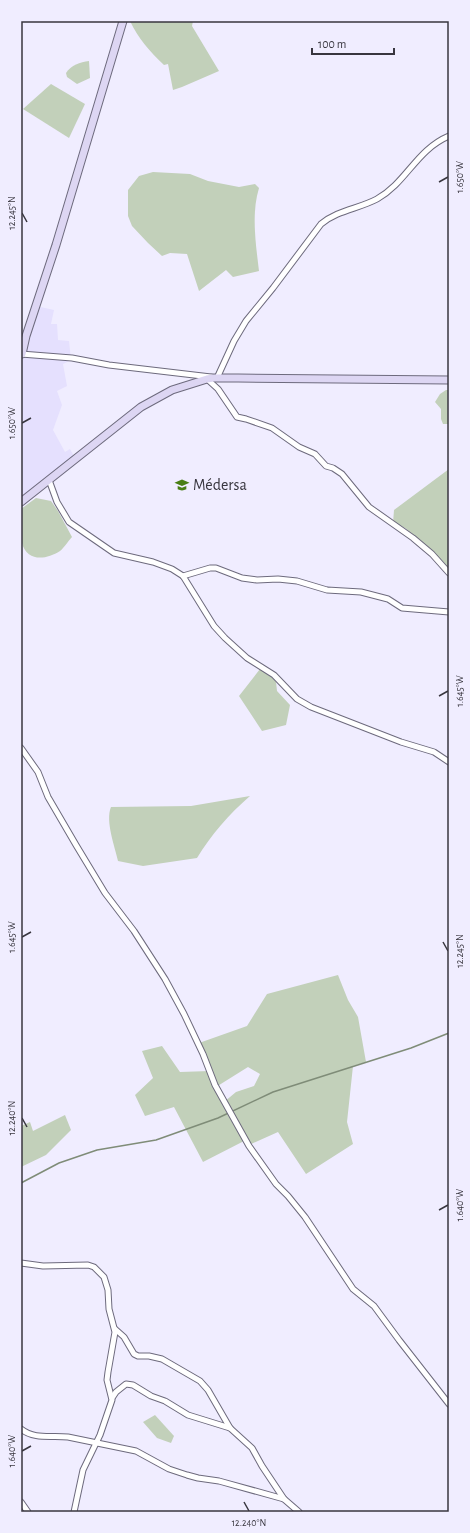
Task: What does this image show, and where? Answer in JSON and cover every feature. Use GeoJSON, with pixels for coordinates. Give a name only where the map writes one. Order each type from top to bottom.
{"type":"FeatureCollection","features":[{"type":"Feature","properties":{"kind":"street"},"geometry":{"type":"LineString","coordinates":[[123,21],[56,245],[21,354],[72,358],[109,365],[212,378],[449,380]]}},
{"type":"Feature","properties":{"kind":"street"},"geometry":{"type":"LineString","coordinates":[[21,502],[141,407],[172,390],[212,378],[246,320],[273,288],[321,224],[328,218],[341,211],[377,199],[400,181],[419,157],[434,144],[449,136]]}},
{"type":"Feature","properties":{"kind":"street"},"geometry":{"type":"LineString","coordinates":[[212,378],[238,417],[272,428],[299,447],[315,454],[326,466],[333,468],[342,474],[369,507],[413,538],[432,554],[449,573]]}},
{"type":"Feature","properties":{"kind":"street"},"geometry":{"type":"LineString","coordinates":[[49,480],[57,502],[69,522],[114,553],[153,562],[172,569],[183,576],[214,626],[225,638],[247,658],[274,675],[297,699],[401,742],[434,752],[449,762]]}},
{"type":"Feature","properties":{"kind":"street"},"geometry":{"type":"LineString","coordinates":[[183,576],[210,568],[216,568],[242,578],[297,581],[328,590],[361,592],[388,599],[402,608],[449,612]]}},
{"type":"Feature","properties":{"kind":"street"},"geometry":{"type":"LineString","coordinates":[[21,748],[38,772],[48,797],[105,893],[134,930],[165,979],[203,1054],[215,1085],[249,1146],[276,1184],[305,1217],[353,1289],[374,1306],[448,1402],[449,1409]]}},
{"type":"Feature","properties":{"kind":"street"},"geometry":{"type":"LineString","coordinates":[[21,1263],[43,1266],[83,1264],[94,1267],[104,1277],[108,1290],[109,1309],[114,1329],[114,1339],[107,1380],[112,1398]]}},
{"type":"Feature","properties":{"kind":"street"},"geometry":{"type":"LineString","coordinates":[[114,1329],[124,1337],[134,1354],[138,1356],[149,1356],[162,1359],[200,1382],[208,1390],[230,1428],[252,1448],[284,1499],[299,1512]]}},
{"type":"Feature","properties":{"kind":"street"},"geometry":{"type":"LineString","coordinates":[[74,1512],[81,1474],[108,1416],[112,1398],[116,1392],[126,1384],[133,1385],[151,1396],[165,1401],[188,1415],[230,1428]]}},
{"type":"Feature","properties":{"kind":"street"},"geometry":{"type":"LineString","coordinates":[[21,1429],[28,1434],[40,1437],[58,1436],[96,1442],[136,1451],[169,1469],[187,1475],[220,1481],[284,1499]]}},
{"type":"Feature","properties":{"kind":"street"},"geometry":{"type":"LineString","coordinates":[[21,1502],[28,1512]]}},
{"type":"Feature","properties":{"kind":"shaded area"},"geometry":{"type":"Polygon","coordinates":[[[36,306],[54,310],[51,324],[57,324],[58,340],[69,341],[71,360],[63,364],[67,386],[57,391],[62,405],[53,430],[65,452],[70,449],[76,460],[21,505],[21,336],[26,337],[36,306]]]}},
{"type":"Feature","properties":{"kind":"green space"},"geometry":{"type":"Polygon","coordinates":[[[130,21],[193,21],[192,26],[219,71],[173,90],[168,64],[164,65],[149,50],[130,21]]]}},
{"type":"Feature","properties":{"kind":"green space"},"geometry":{"type":"Polygon","coordinates":[[[89,61],[90,78],[77,84],[67,77],[66,73],[73,66],[89,61]]]}},
{"type":"Feature","properties":{"kind":"green space"},"geometry":{"type":"Polygon","coordinates":[[[51,84],[85,104],[69,138],[23,109],[51,84]]]}},
{"type":"Feature","properties":{"kind":"green space"},"geometry":{"type":"Polygon","coordinates":[[[153,172],[190,174],[208,181],[239,187],[255,184],[259,188],[255,208],[255,219],[259,271],[233,277],[226,270],[199,291],[187,254],[170,253],[162,256],[132,226],[128,216],[128,190],[139,176],[153,172]]]}},
{"type":"Feature","properties":{"kind":"green space"},"geometry":{"type":"Polygon","coordinates":[[[446,390],[449,390],[449,424],[443,424],[441,419],[441,409],[435,402],[440,394],[446,390]]]}},
{"type":"Feature","properties":{"kind":"green space"},"geometry":{"type":"Polygon","coordinates":[[[449,469],[449,571],[425,551],[412,534],[399,525],[393,523],[394,510],[449,469]]]}},
{"type":"Feature","properties":{"kind":"green space"},"geometry":{"type":"Polygon","coordinates":[[[36,498],[51,501],[72,537],[60,551],[49,556],[38,558],[28,554],[24,549],[20,526],[21,509],[36,498]]]}},
{"type":"Feature","properties":{"kind":"green space"},"geometry":{"type":"Polygon","coordinates":[[[260,669],[271,676],[276,682],[277,691],[290,705],[286,725],[262,731],[239,696],[260,669]]]}},
{"type":"Feature","properties":{"kind":"green space"},"geometry":{"type":"Polygon","coordinates":[[[250,796],[221,825],[197,858],[143,866],[118,861],[110,827],[109,813],[111,807],[191,806],[250,796]]]}},
{"type":"Feature","properties":{"kind":"green space"},"geometry":{"type":"Polygon","coordinates":[[[338,975],[348,1000],[358,1017],[366,1062],[353,1066],[347,1122],[353,1144],[306,1174],[278,1132],[249,1145],[246,1140],[203,1162],[174,1107],[145,1116],[135,1095],[153,1078],[142,1051],[162,1046],[180,1072],[210,1071],[199,1043],[247,1026],[267,994],[338,975]],[[248,1067],[216,1087],[224,1102],[236,1092],[254,1086],[260,1074],[248,1067]]]}},
{"type":"Feature","properties":{"kind":"green space"},"geometry":{"type":"Polygon","coordinates":[[[65,1115],[71,1130],[46,1155],[21,1167],[21,1126],[30,1122],[33,1131],[65,1115]]]}},
{"type":"Feature","properties":{"kind":"green space"},"geometry":{"type":"Polygon","coordinates":[[[155,1415],[174,1436],[171,1443],[157,1438],[143,1422],[155,1415]]]}},
{"type":"Feature","properties":{"kind":"waterway"},"geometry":{"type":"LineString","coordinates":[[21,1183],[59,1163],[97,1150],[156,1140],[218,1118],[273,1092],[411,1048],[449,1033]]}},
{"type":"Feature","properties":{"kind":"place","name":"Médersa"},"geometry":{"type":"Point","coordinates":[182,485]}}]}
